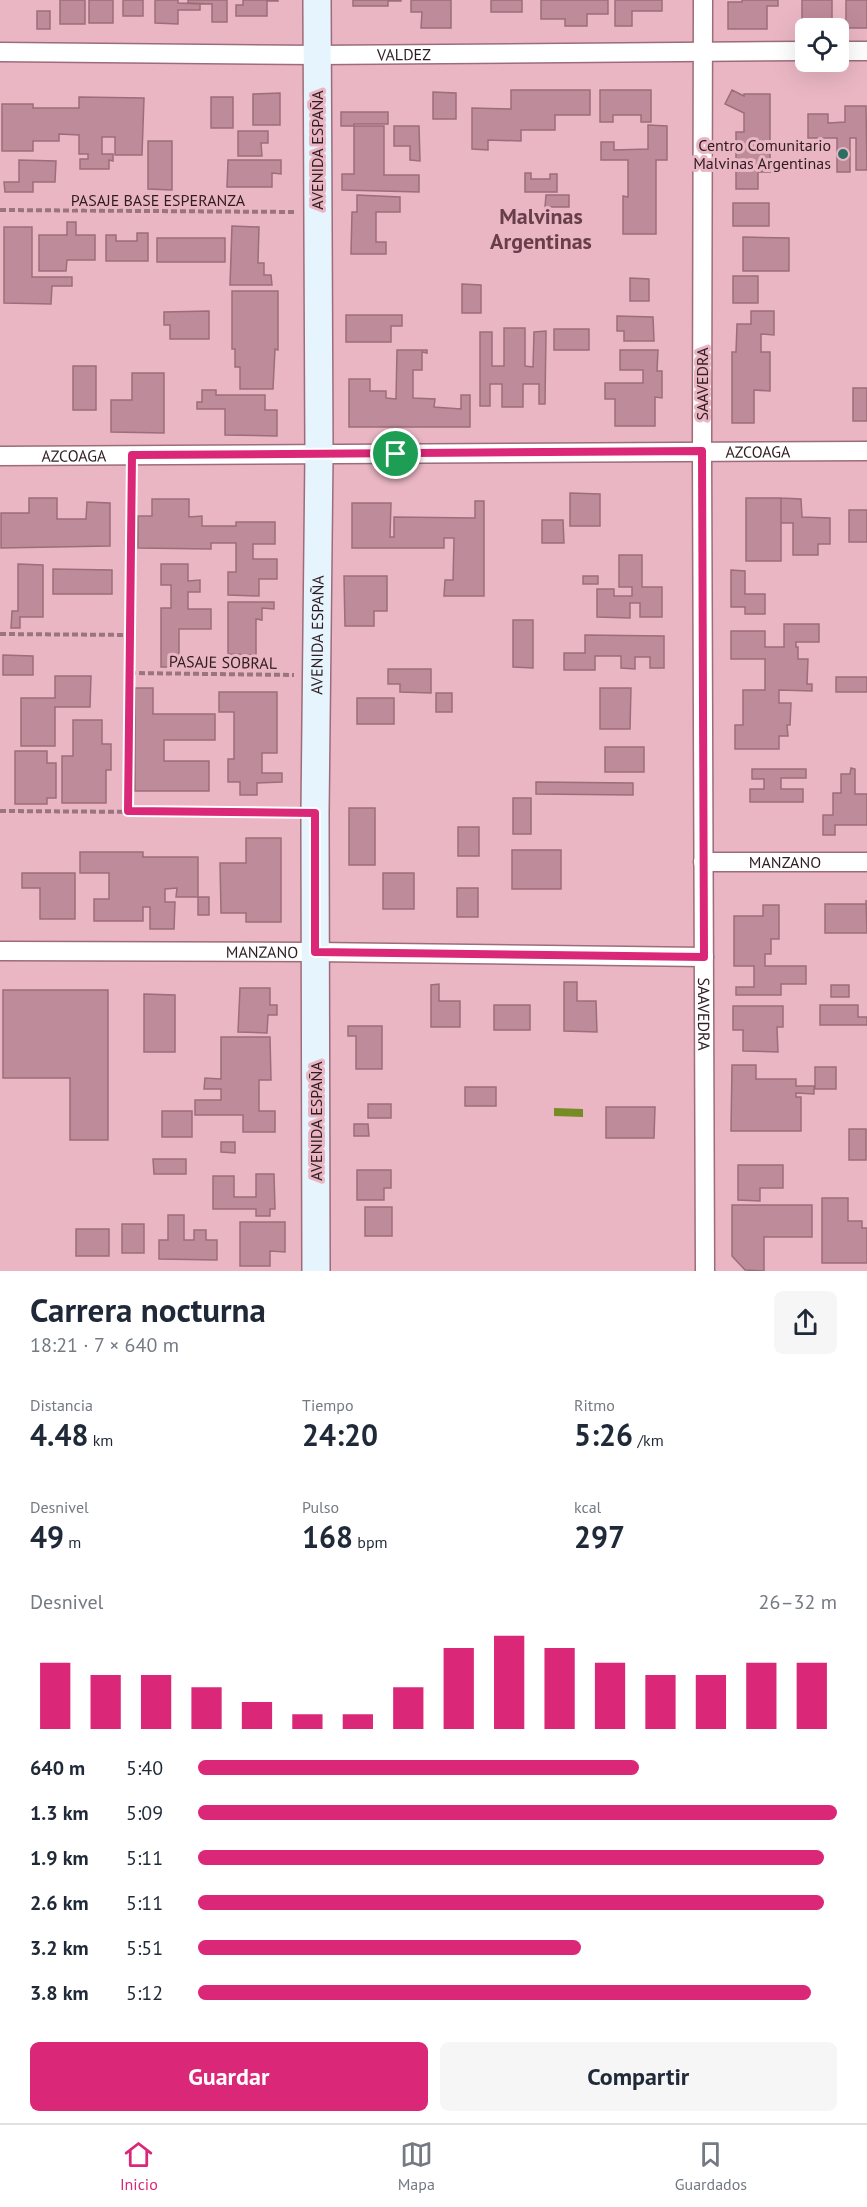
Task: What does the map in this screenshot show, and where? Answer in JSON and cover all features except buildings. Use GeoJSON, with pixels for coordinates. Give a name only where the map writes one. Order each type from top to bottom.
{"type":"FeatureCollection","features":[{"type":"Feature","properties":{"kind":"main road","name":"AVENIDA ESPAÑA"},"geometry":{"type":"LineString","coordinates":[[316,0],[319,454],[315,813],[316,1271]]}},
{"type":"Feature","properties":{"kind":"street","name":"SAAVEDRA"},"geometry":{"type":"LineString","coordinates":[[702,0],[705,1271]]}},
{"type":"Feature","properties":{"kind":"street","name":"VALDEZ"},"geometry":{"type":"LineString","coordinates":[[0,52],[317,55],[795,51]]}},
{"type":"Feature","properties":{"kind":"street"},"geometry":{"type":"LineString","coordinates":[[849,51],[867,51]]}},
{"type":"Feature","properties":{"kind":"street","name":"AZCOAGA"},"geometry":{"type":"LineString","coordinates":[[0,456],[867,450]]}},
{"type":"Feature","properties":{"kind":"street","name":"MANZANO"},"geometry":{"type":"LineString","coordinates":[[704,862],[867,861]]}},
{"type":"Feature","properties":{"kind":"street","name":"MANZANO"},"geometry":{"type":"LineString","coordinates":[[0,951],[704,957]]}},
{"type":"Feature","properties":{"kind":"path","name":"PASAJE BASE ESPERANZA"},"geometry":{"type":"LineString","coordinates":[[0,210],[316,213]]}},
{"type":"Feature","properties":{"kind":"path"},"geometry":{"type":"LineString","coordinates":[[128,811],[132,455]]}},
{"type":"Feature","properties":{"kind":"path"},"geometry":{"type":"LineString","coordinates":[[0,634],[131,635]]}},
{"type":"Feature","properties":{"kind":"path","name":"PASAJE SOBRAL"},"geometry":{"type":"LineString","coordinates":[[130,673],[317,675]]}},
{"type":"Feature","properties":{"kind":"path"},"geometry":{"type":"LineString","coordinates":[[0,811],[315,813]]}},
{"type":"Feature","properties":{"kind":"shaded area"},"geometry":{"type":"Polygon","coordinates":[[[554,1108],[583,1109],[583,1117],[554,1116],[554,1108]]]}},
{"type":"Feature","properties":{"kind":"place","name":"Centro Comunitario Malvinas Argentinas"},"geometry":{"type":"Point","coordinates":[843,154]}},
{"type":"Feature","properties":{"kind":"district","name":"Malvinas Argentinas"},"geometry":{"type":"Point","coordinates":[541,228]}},
{"type":"Feature","properties":{"kind":"route"},"geometry":{"type":"LineString","coordinates":[[702,451],[704,957],[315,952],[315,813],[128,811],[132,455],[396,454],[702,451]]}}]}
